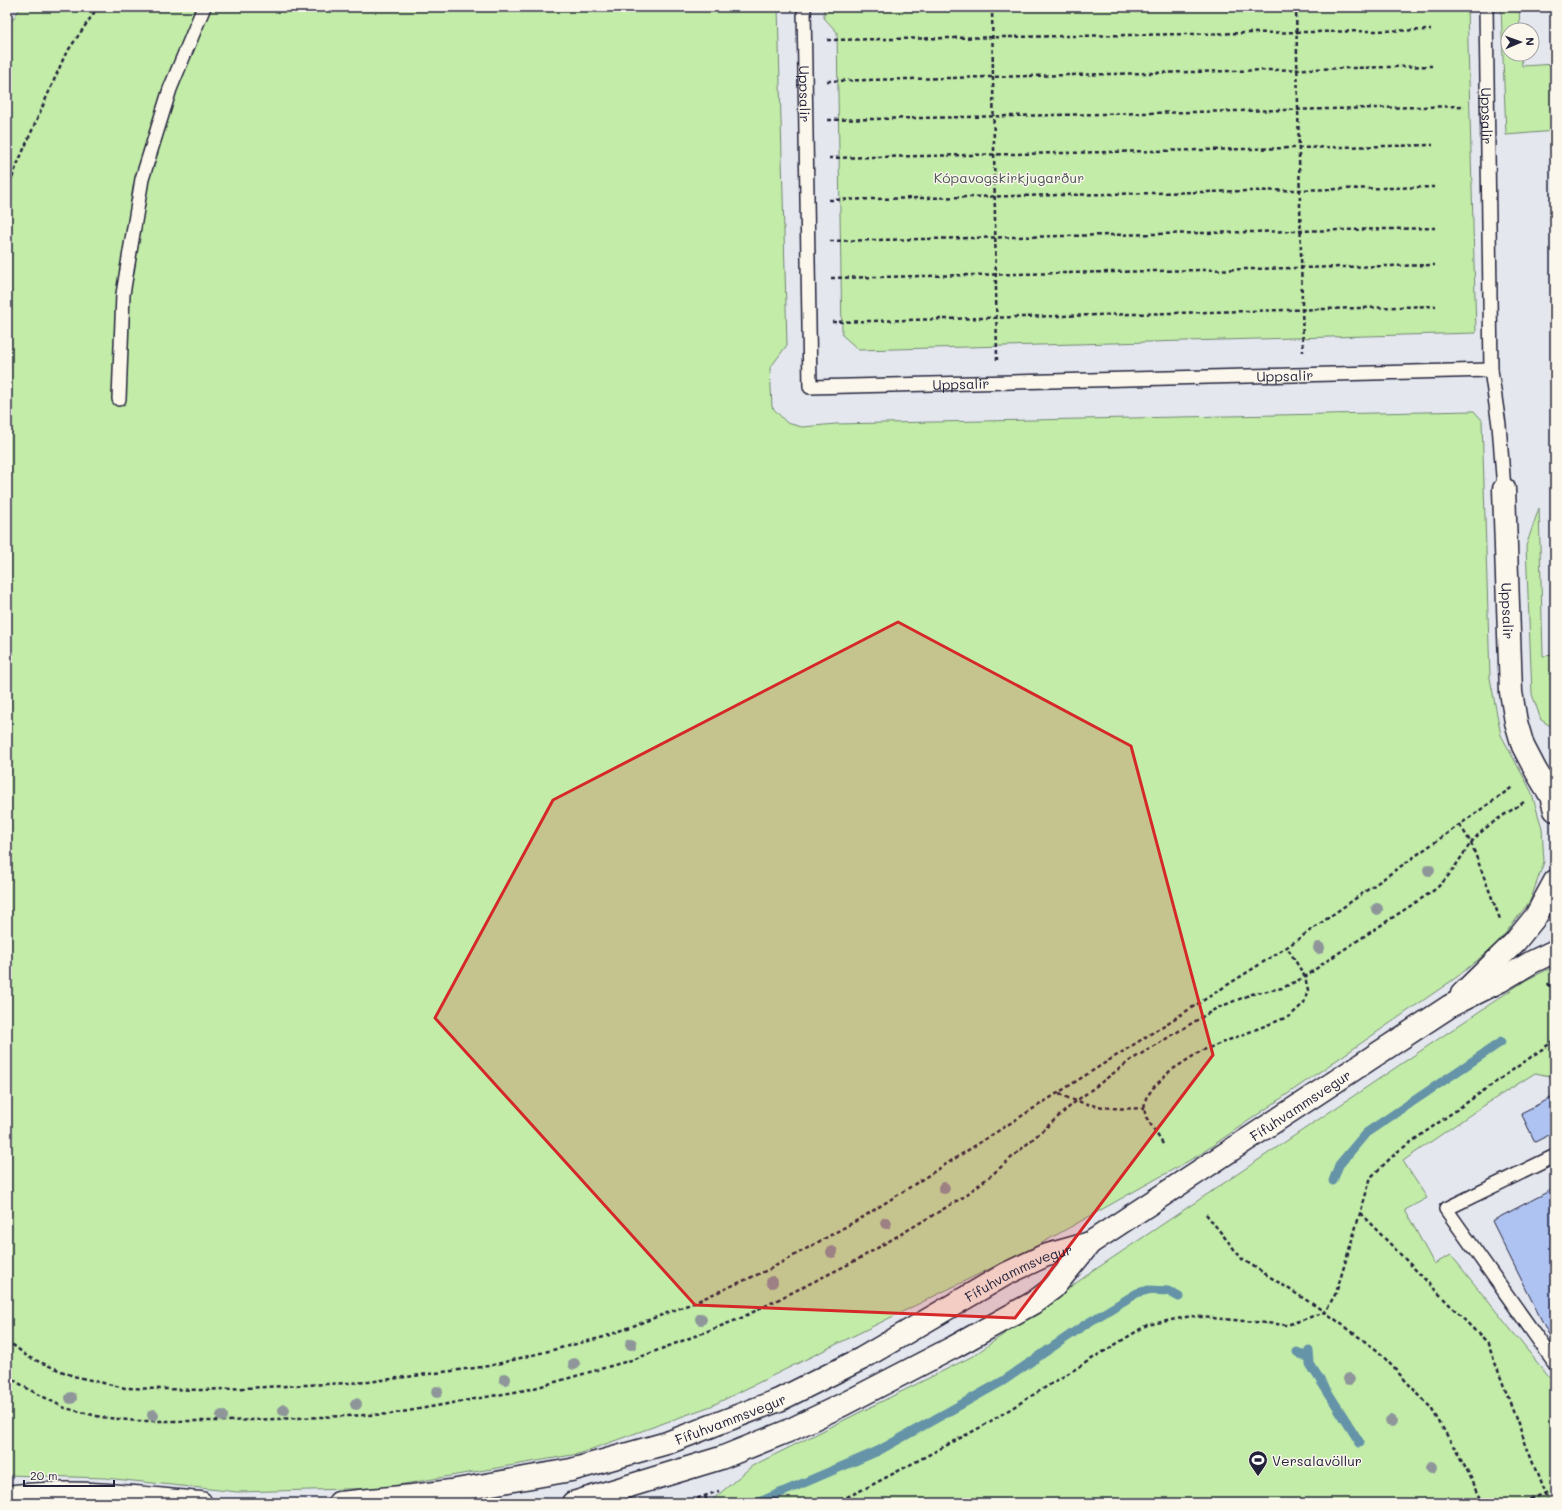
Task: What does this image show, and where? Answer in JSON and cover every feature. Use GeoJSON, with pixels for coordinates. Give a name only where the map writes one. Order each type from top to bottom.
{"type":"FeatureCollection","features":[{"type":"Feature","properties":{"kind":"main road","name":"Uppsalir"},"geometry":{"type":"LineString","coordinates":[[1504,489],[1511,692],[1516,722],[1523,746],[1548,792]]}},
{"type":"Feature","properties":{"kind":"main road","name":"Fífuhvammsvegur"},"geometry":{"type":"LineString","coordinates":[[1450,1006],[1515,942],[1536,916],[1555,881]]}},
{"type":"Feature","properties":{"kind":"main road","name":"Fífuhvammsvegur"},"geometry":{"type":"LineString","coordinates":[[573,1503],[721,1458],[788,1431],[954,1347],[1033,1303],[1053,1288],[1090,1243],[1450,1006],[1555,951]]}},
{"type":"Feature","properties":{"kind":"main road","name":"Fífuhvammsvegur"},"geometry":{"type":"LineString","coordinates":[[339,1503],[451,1497],[571,1470],[667,1442],[772,1403],[861,1359],[1006,1274],[1044,1256],[1090,1243]]}},
{"type":"Feature","properties":{"kind":"main road"},"geometry":{"type":"LineString","coordinates":[[7,1496],[80,1492],[202,1503]]}},
{"type":"Feature","properties":{"kind":"lane"},"geometry":{"type":"LineString","coordinates":[[119,399],[124,294],[142,179],[170,89],[204,7]]}},
{"type":"Feature","properties":{"kind":"lane","name":"Uppsalir"},"geometry":{"type":"LineString","coordinates":[[804,7],[810,387],[1491,370]]}},
{"type":"Feature","properties":{"kind":"lane","name":"Uppsalir"},"geometry":{"type":"LineString","coordinates":[[1486,7],[1491,370],[1499,425],[1504,489]]}},
{"type":"Feature","properties":{"kind":"lane"},"geometry":{"type":"LineString","coordinates":[[1555,1156],[1446,1209],[1555,1363]]}},
{"type":"Feature","properties":{"kind":"path"},"geometry":{"type":"LineString","coordinates":[[7,191],[16,165],[65,55],[98,7]]}},
{"type":"Feature","properties":{"kind":"path"},"geometry":{"type":"LineString","coordinates":[[992,7],[998,382]]}},
{"type":"Feature","properties":{"kind":"path"},"geometry":{"type":"LineString","coordinates":[[1296,7],[1303,374]]}},
{"type":"Feature","properties":{"kind":"path"},"geometry":{"type":"LineString","coordinates":[[804,40],[1431,30]]}},
{"type":"Feature","properties":{"kind":"path"},"geometry":{"type":"LineString","coordinates":[[805,81],[1432,66]]}},
{"type":"Feature","properties":{"kind":"path"},"geometry":{"type":"LineString","coordinates":[[806,121],[1487,106]]}},
{"type":"Feature","properties":{"kind":"path"},"geometry":{"type":"LineString","coordinates":[[806,159],[1433,145]]}},
{"type":"Feature","properties":{"kind":"path"},"geometry":{"type":"LineString","coordinates":[[807,200],[1434,187]]}},
{"type":"Feature","properties":{"kind":"path"},"geometry":{"type":"LineString","coordinates":[[808,241],[1435,228]]}},
{"type":"Feature","properties":{"kind":"path"},"geometry":{"type":"LineString","coordinates":[[808,278],[1436,265]]}},
{"type":"Feature","properties":{"kind":"path"},"geometry":{"type":"LineString","coordinates":[[809,322],[1436,306]]}},
{"type":"Feature","properties":{"kind":"path"},"geometry":{"type":"LineString","coordinates":[[7,1340],[28,1357],[73,1376],[125,1388],[203,1390],[368,1382],[489,1366],[604,1338],[693,1303],[770,1269],[864,1218],[1016,1119],[1059,1094],[1288,947],[1460,825],[1548,792]]}},
{"type":"Feature","properties":{"kind":"path"},"geometry":{"type":"LineString","coordinates":[[7,1376],[65,1408],[101,1417],[137,1421],[229,1421],[391,1414],[531,1389],[635,1359],[739,1319],[857,1260],[962,1198],[994,1173],[1075,1102],[1131,1060],[1217,1008],[1252,994],[1282,988],[1305,977],[1442,885],[1471,843],[1483,831],[1548,792]]}},
{"type":"Feature","properties":{"kind":"path"},"geometry":{"type":"LineString","coordinates":[[1460,825],[1471,843],[1501,921]]}},
{"type":"Feature","properties":{"kind":"path"},"geometry":{"type":"LineString","coordinates":[[1163,1144],[1146,1117],[1144,1108],[1146,1098],[1170,1070],[1201,1051],[1290,1016],[1304,1003],[1308,990],[1305,977],[1288,947]]}},
{"type":"Feature","properties":{"kind":"path"},"geometry":{"type":"LineString","coordinates":[[1546,978],[1555,997]]}},
{"type":"Feature","properties":{"kind":"path"},"geometry":{"type":"LineString","coordinates":[[834,1503],[870,1486],[981,1427],[1146,1325],[1191,1316],[1287,1325],[1325,1312],[1336,1293],[1371,1177],[1397,1152],[1555,1040]]}},
{"type":"Feature","properties":{"kind":"path"},"geometry":{"type":"LineString","coordinates":[[1059,1094],[1075,1102],[1102,1107],[1144,1108]]}},
{"type":"Feature","properties":{"kind":"path"},"geometry":{"type":"LineString","coordinates":[[1360,1213],[1488,1344],[1548,1503]]}},
{"type":"Feature","properties":{"kind":"path"},"geometry":{"type":"LineString","coordinates":[[1206,1214],[1242,1259],[1325,1312],[1378,1351],[1431,1408],[1465,1466],[1483,1503]]}},
{"type":"Feature","properties":{"kind":"path"},"geometry":{"type":"LineString","coordinates":[[1524,1503],[1555,1490]]}},
{"type":"Feature","properties":{"kind":"path"},"geometry":{"type":"LineString","coordinates":[[684,1503],[719,1491]]}},
{"type":"Feature","properties":{"kind":"path"},"geometry":{"type":"LineString","coordinates":[[705,1496],[708,1503]]}},
{"type":"Feature","properties":{"kind":"highlighted area"},"geometry":{"type":"Polygon","coordinates":[[[898,622],[1131,746],[1213,1055],[1015,1318],[695,1305],[435,1018],[553,800],[898,622]]]}},
{"type":"Feature","properties":{"kind":"green space"},"geometry":{"type":"Polygon","coordinates":[[[21,7],[778,7],[787,345],[770,368],[772,407],[787,423],[802,427],[836,424],[1474,411],[1482,420],[1490,678],[1501,735],[1531,791],[1542,828],[1544,862],[1530,901],[1498,943],[1457,977],[1199,1155],[1040,1244],[711,1406],[578,1454],[381,1488],[238,1492],[105,1478],[7,1475],[7,28],[21,7]]]}},
{"type":"Feature","properties":{"kind":"green space","name":"Kópavogskirkjugarður"},"geometry":{"type":"Polygon","coordinates":[[[824,7],[1467,7],[1476,333],[859,350],[842,335],[837,32],[824,18],[824,7]]]}},
{"type":"Feature","properties":{"kind":"green space"},"geometry":{"type":"Polygon","coordinates":[[[1501,7],[1519,7],[1520,22],[1502,22],[1501,7]]]}},
{"type":"Feature","properties":{"kind":"green space"},"geometry":{"type":"Polygon","coordinates":[[[1503,62],[1522,62],[1522,66],[1555,64],[1555,131],[1506,135],[1503,62]]]}},
{"type":"Feature","properties":{"kind":"green space"},"geometry":{"type":"Polygon","coordinates":[[[1539,508],[1543,656],[1555,655],[1555,729],[1541,720],[1532,694],[1526,546],[1539,508]]]}},
{"type":"Feature","properties":{"kind":"green space"},"geometry":{"type":"Polygon","coordinates":[[[1555,966],[1555,1077],[1535,1073],[1477,1110],[1403,1161],[1427,1198],[1405,1210],[1434,1264],[1451,1255],[1552,1381],[1555,1389],[1555,1503],[703,1503],[711,1501],[752,1466],[973,1356],[1093,1271],[1526,980],[1555,966]]]}},
{"type":"Feature","properties":{"kind":"building"},"geometry":{"type":"Polygon","coordinates":[[[1555,1096],[1555,1132],[1535,1142],[1521,1113],[1555,1096]]]}},
{"type":"Feature","properties":{"kind":"building"},"geometry":{"type":"Polygon","coordinates":[[[1555,1188],[1555,1334],[1550,1337],[1492,1221],[1555,1188]]]}},
{"type":"Feature","properties":{"kind":"waterway"},"geometry":{"type":"LineString","coordinates":[[1333,1181],[1339,1165],[1366,1133],[1501,1042]]}},
{"type":"Feature","properties":{"kind":"waterway"},"geometry":{"type":"LineString","coordinates":[[757,1503],[878,1451],[1003,1381],[1086,1324],[1137,1293],[1148,1290],[1168,1291],[1179,1297]]}},
{"type":"Feature","properties":{"kind":"waterway"},"geometry":{"type":"LineString","coordinates":[[1309,1350],[1310,1364],[1360,1443]]}},
{"type":"Feature","properties":{"kind":"waterway"},"geometry":{"type":"LineString","coordinates":[[1297,1352],[1308,1358]]}},
{"type":"Feature","properties":{"kind":"place","name":"Versalavöllur"},"geometry":{"type":"Point","coordinates":[1258,1477]}}]}
